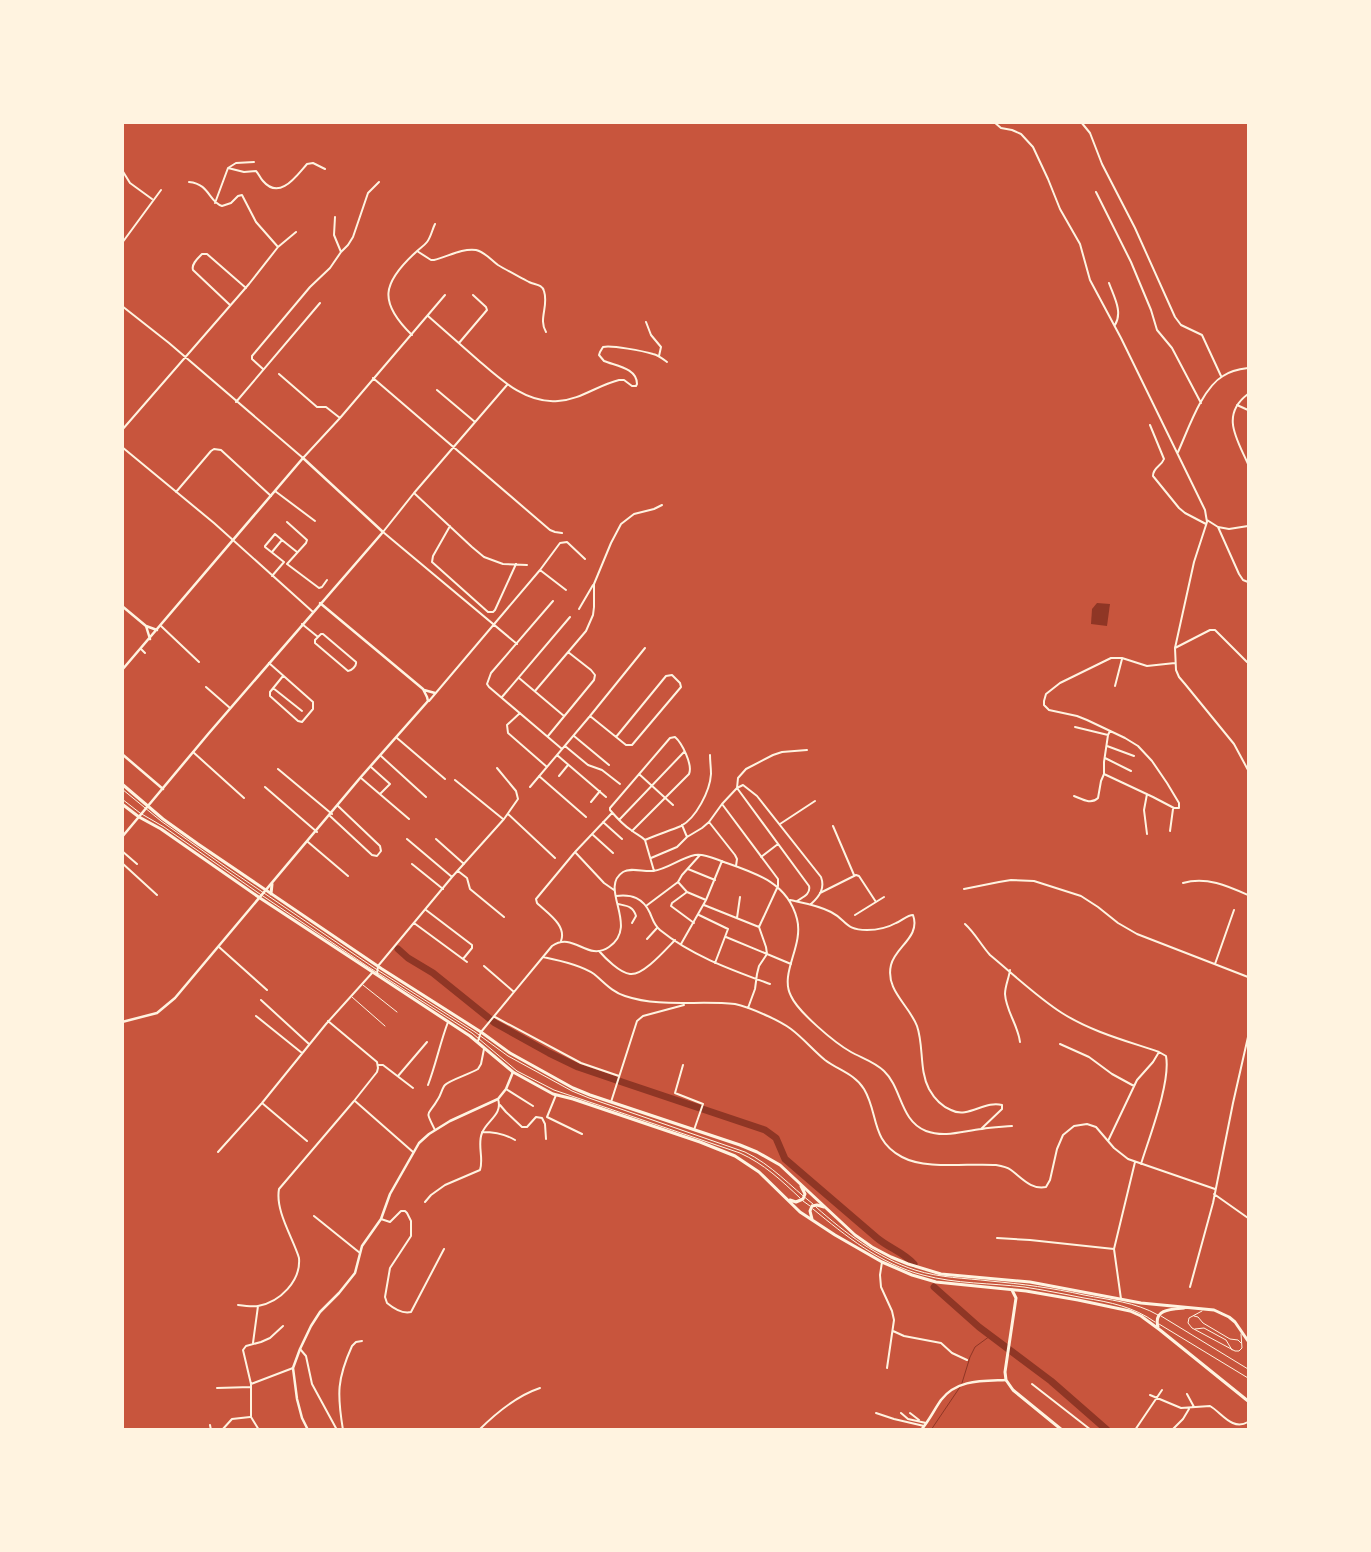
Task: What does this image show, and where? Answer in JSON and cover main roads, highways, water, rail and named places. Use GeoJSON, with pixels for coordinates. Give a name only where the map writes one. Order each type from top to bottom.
{"type":"FeatureCollection","features":[{"type":"Feature","properties":{"kind":"main road"},"geometry":{"type":"LineString","coordinates":[[122,784],[163,819],[263,895],[271,894],[448,1022],[510,1052],[573,1088],[757,1152],[780,1165],[855,1235],[891,1257],[921,1269],[941,1274],[1030,1282],[1141,1303],[1214,1310],[1229,1317],[1240,1328],[1248,1341]]}},
{"type":"Feature","properties":{"kind":"main road"},"geometry":{"type":"LineString","coordinates":[[122,804],[479,1037],[484,1048],[513,1072],[556,1095],[722,1150],[743,1160],[759,1172],[800,1212],[882,1262],[912,1275],[936,1282],[1022,1291],[1130,1311],[1141,1316],[1160,1330],[1248,1399]]}},
{"type":"Feature","properties":{"kind":"main road"},"geometry":{"type":"LineString","coordinates":[[271,894],[272,884]]}},
{"type":"Feature","properties":{"kind":"main road"},"geometry":{"type":"LineString","coordinates":[[787,1199],[796,1202],[803,1199],[804,1190],[796,1179]]}},
{"type":"Feature","properties":{"kind":"main road"},"geometry":{"type":"LineString","coordinates":[[812,1220],[810,1211],[812,1206],[825,1207]]}},
{"type":"Feature","properties":{"kind":"main road"},"geometry":{"type":"LineString","coordinates":[[1012,1290],[1016,1298]]}},
{"type":"Feature","properties":{"kind":"main road"},"geometry":{"type":"LineString","coordinates":[[1022,1291],[1016,1298],[1007,1353],[1006,1380],[1018,1393],[1062,1430]]}},
{"type":"Feature","properties":{"kind":"main road"},"geometry":{"type":"LineString","coordinates":[[1160,1330],[1157,1323],[1159,1315],[1167,1310],[1192,1308]]}},
{"type":"Feature","properties":{"kind":"waterway"},"geometry":{"type":"LineString","coordinates":[[398,949],[408,958],[433,973],[495,1023],[549,1053],[578,1067],[765,1130],[776,1138],[785,1159],[877,1238],[914,1264]]}},
{"type":"Feature","properties":{"kind":"waterway"},"geometry":{"type":"LineString","coordinates":[[934,1287],[979,1327],[1051,1381],[1107,1430]]}},
{"type":"Feature","properties":{"kind":"waterway"},"geometry":{"type":"LineString","coordinates":[[962,1383],[975,1347],[990,1336]]}},
{"type":"Feature","properties":{"kind":"waterway"},"geometry":{"type":"LineString","coordinates":[[931,1430],[960,1387]]}}]}
